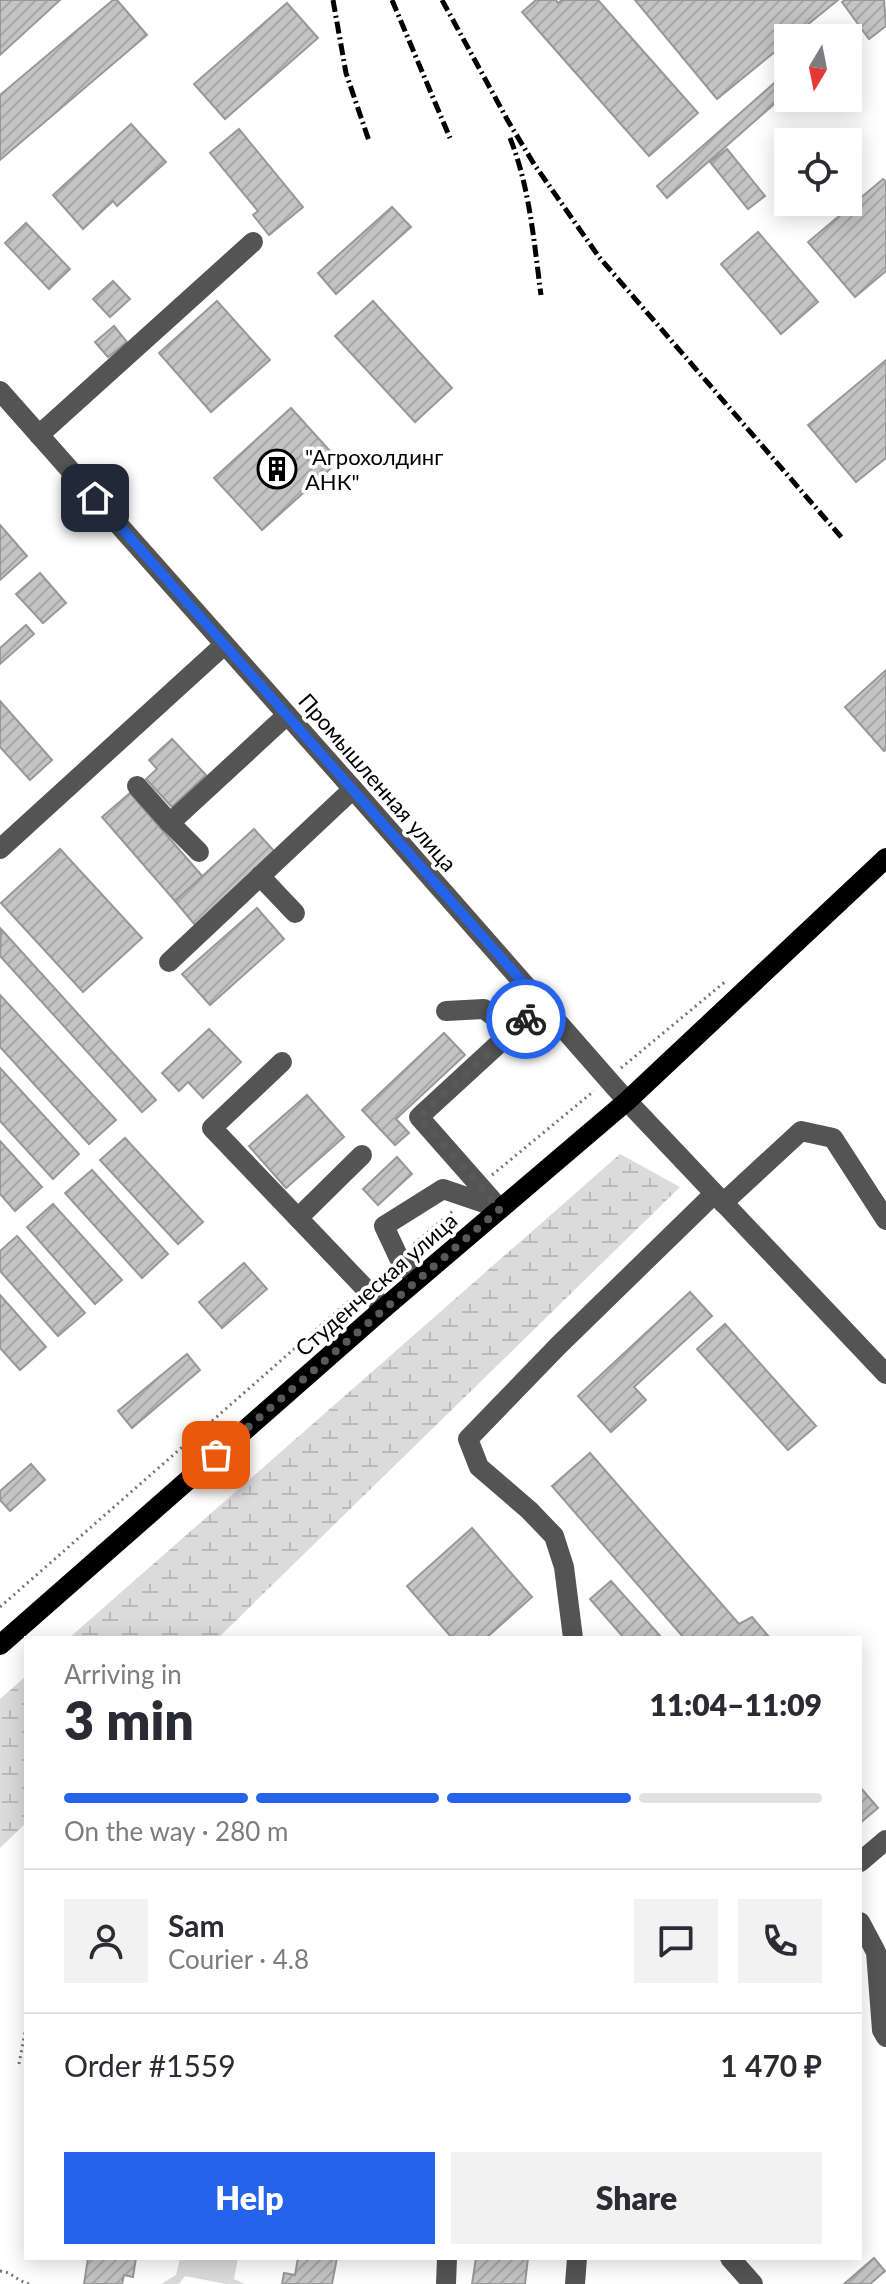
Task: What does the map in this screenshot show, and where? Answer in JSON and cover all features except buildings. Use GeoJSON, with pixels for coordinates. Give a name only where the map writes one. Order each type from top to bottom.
{"type":"FeatureCollection","features":[{"type":"Feature","properties":{"kind":"main road","name":"Студенческая улица"},"geometry":{"type":"LineString","coordinates":[[0,1645],[416,1280],[627,1101],[886,858]]}},
{"type":"Feature","properties":{"kind":"street"},"geometry":{"type":"LineString","coordinates":[[39,435],[253,242]]}},
{"type":"Feature","properties":{"kind":"street","name":"Промышленная улица"},"geometry":{"type":"LineString","coordinates":[[0,391],[627,1101],[886,1374]]}},
{"type":"Feature","properties":{"kind":"street"},"geometry":{"type":"LineString","coordinates":[[0,849],[224,645]]}},
{"type":"Feature","properties":{"kind":"street"},"geometry":{"type":"LineString","coordinates":[[170,823],[287,715]]}},
{"type":"Feature","properties":{"kind":"street"},"geometry":{"type":"LineString","coordinates":[[137,786],[199,852]]}},
{"type":"Feature","properties":{"kind":"street"},"geometry":{"type":"LineString","coordinates":[[169,962],[353,789]]}},
{"type":"Feature","properties":{"kind":"street"},"geometry":{"type":"LineString","coordinates":[[260,876],[295,913]]}},
{"type":"Feature","properties":{"kind":"street"},"geometry":{"type":"LineString","coordinates":[[500,1209],[474,1192],[419,1117],[542,1004]]}},
{"type":"Feature","properties":{"kind":"street"},"geometry":{"type":"LineString","coordinates":[[446,1011],[484,1009],[513,1031]]}},
{"type":"Feature","properties":{"kind":"street"},"geometry":{"type":"LineString","coordinates":[[282,1062],[212,1128],[384,1308]]}},
{"type":"Feature","properties":{"kind":"street"},"geometry":{"type":"LineString","coordinates":[[573,1636],[564,1567],[554,1536],[479,1467],[468,1439],[558,1346],[718,1198],[801,1131],[833,1138],[886,1220]]}},
{"type":"Feature","properties":{"kind":"street"},"geometry":{"type":"LineString","coordinates":[[298,1218],[362,1155]]}},
{"type":"Feature","properties":{"kind":"street"},"geometry":{"type":"LineString","coordinates":[[416,1280],[399,1258],[384,1226],[443,1189],[474,1192]]}},
{"type":"Feature","properties":{"kind":"street"},"geometry":{"type":"LineString","coordinates":[[862,1860],[886,1840]]}},
{"type":"Feature","properties":{"kind":"street"},"geometry":{"type":"LineString","coordinates":[[862,1926],[876,1952],[882,2030],[886,2037]]}},
{"type":"Feature","properties":{"kind":"street"},"geometry":{"type":"LineString","coordinates":[[446,2284],[447,2260]]}},
{"type":"Feature","properties":{"kind":"street"},"geometry":{"type":"LineString","coordinates":[[575,2284],[577,2260]]}},
{"type":"Feature","properties":{"kind":"street"},"geometry":{"type":"LineString","coordinates":[[732,2260],[753,2284]]}},
{"type":"Feature","properties":{"kind":"path"},"geometry":{"type":"LineString","coordinates":[[399,1258],[736,973]]}},
{"type":"Feature","properties":{"kind":"path"},"geometry":{"type":"LineString","coordinates":[[0,1607],[364,1287]]}},
{"type":"Feature","properties":{"kind":"path"},"geometry":{"type":"LineString","coordinates":[[19,2064],[24,2038]]}},
{"type":"Feature","properties":{"kind":"path"},"geometry":{"type":"LineString","coordinates":[[0,2271],[9,2272],[20,2282],[31,2284]]}},
{"type":"Feature","properties":{"kind":"green space"},"geometry":{"type":"Polygon","coordinates":[[[620,1154],[680,1187],[220,1636],[71,1636],[620,1154]]]}},
{"type":"Feature","properties":{"kind":"green space"},"geometry":{"type":"Polygon","coordinates":[[[24,1678],[24,1825],[0,1848],[0,1699],[24,1678]]]}},
{"type":"Feature","properties":{"kind":"green space"},"geometry":{"type":"Polygon","coordinates":[[[180,2260],[238,2260],[234,2279],[245,2284],[226,2284],[185,2276],[179,2284],[161,2284],[176,2275],[180,2260]]]}},
{"type":"Feature","properties":{"kind":"railway"},"geometry":{"type":"LineString","coordinates":[[333,0],[346,73],[369,141]]}},
{"type":"Feature","properties":{"kind":"railway"},"geometry":{"type":"LineString","coordinates":[[392,0],[450,138]]}},
{"type":"Feature","properties":{"kind":"railway"},"geometry":{"type":"LineString","coordinates":[[442,0],[534,164],[599,257],[842,538]]}},
{"type":"Feature","properties":{"kind":"railway"},"geometry":{"type":"LineString","coordinates":[[510,138],[527,196],[541,295]]}},
{"type":"Feature","properties":{"kind":"way so far"},"geometry":{"type":"LineString","coordinates":[[216,1455],[500,1209],[419,1117],[526,1019]]}},
{"type":"Feature","properties":{"kind":"place","name":"\"Агрохолдинг АНК\""},"geometry":{"type":"Point","coordinates":[277,469]}},
{"type":"Feature","properties":{"kind":"route"},"geometry":{"type":"LineString","coordinates":[[95,498],[542,1004],[526,1019]]}}]}
